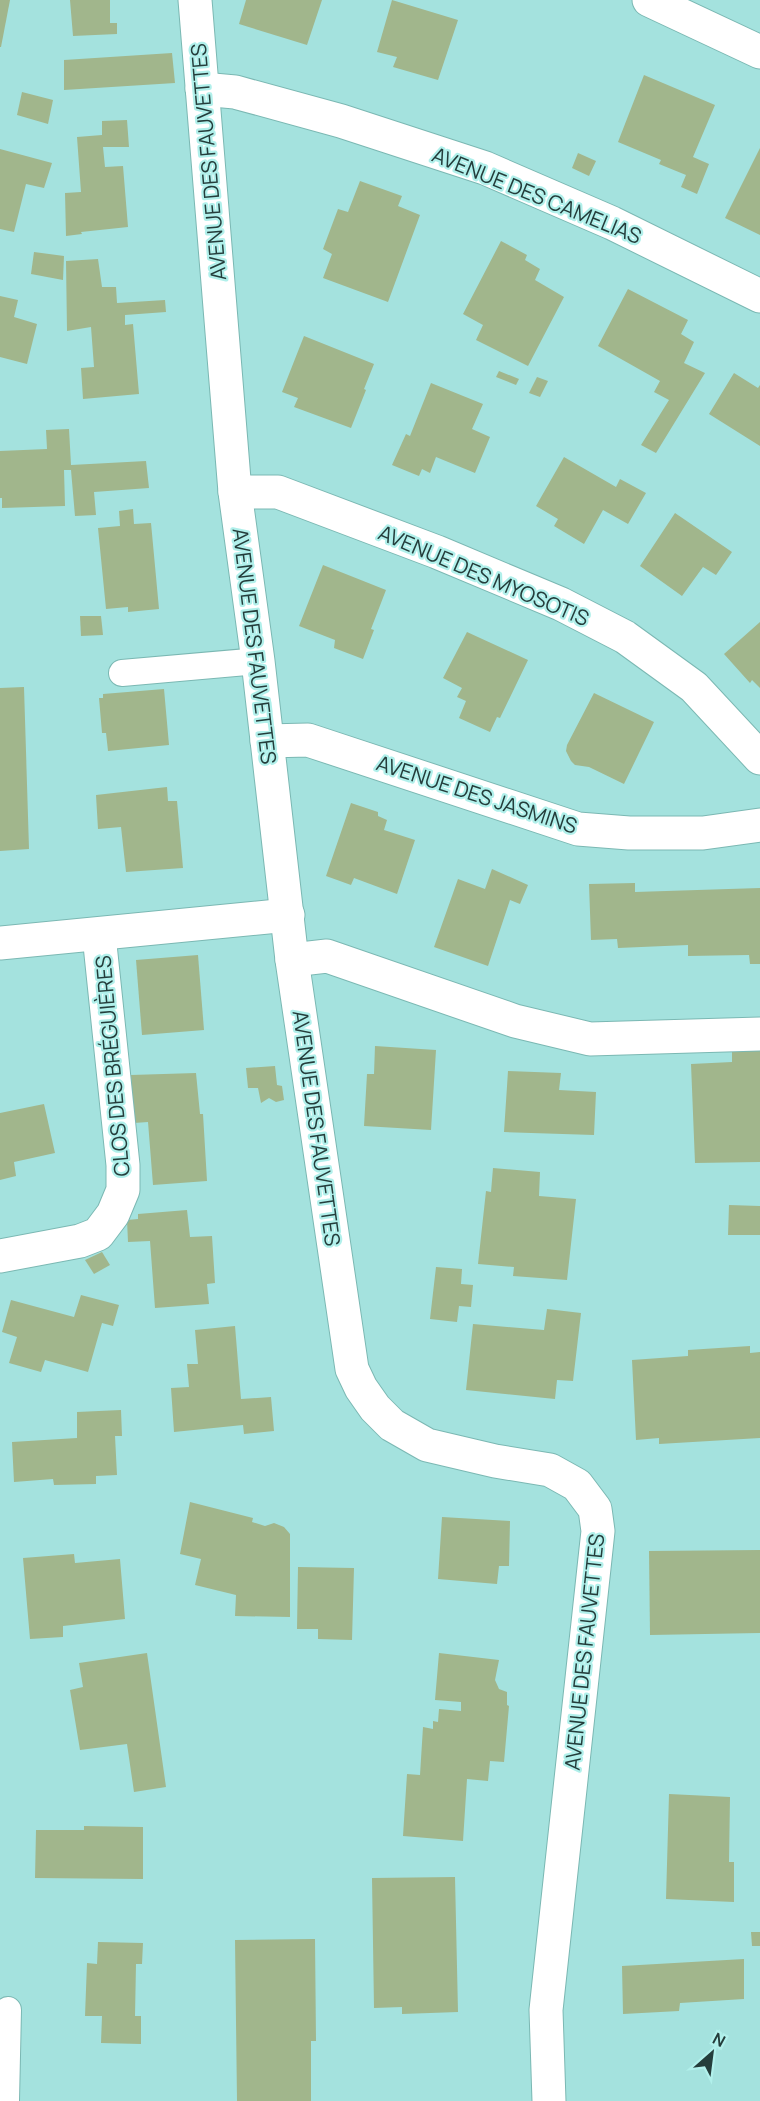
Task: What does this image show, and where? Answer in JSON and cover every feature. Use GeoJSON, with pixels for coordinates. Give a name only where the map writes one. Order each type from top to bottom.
{"type":"FeatureCollection","features":[{"type":"Feature","properties":{"kind":"street","name":"AVENUE DES FAUVETTES"},"geometry":{"type":"LineString","coordinates":[[195,0],[235,492],[258,661],[292,960],[352,1369],[361,1388],[375,1408],[392,1425],[427,1445],[495,1461],[550,1470],[578,1485],[595,1509],[598,1531],[546,2010],[549,2101]]}},
{"type":"Feature","properties":{"kind":"street"},"geometry":{"type":"LineString","coordinates":[[649,0],[760,52]]}},
{"type":"Feature","properties":{"kind":"street","name":"AVENUE DES CAMELIAS"},"geometry":{"type":"LineString","coordinates":[[202,89],[235,92],[341,121],[485,168],[612,223],[760,296]]}},
{"type":"Feature","properties":{"kind":"street","name":"AVENUE DES MYOSOTIS"},"geometry":{"type":"LineString","coordinates":[[235,492],[278,492],[437,552],[561,604],[625,637],[694,687],[760,758]]}},
{"type":"Feature","properties":{"kind":"street","name":"AVENUE DES JASMINS"},"geometry":{"type":"LineString","coordinates":[[267,741],[308,741],[579,829],[629,833],[703,833],[760,825]]}},
{"type":"Feature","properties":{"kind":"street"},"geometry":{"type":"LineString","coordinates":[[0,943],[288,915]]}},
{"type":"Feature","properties":{"kind":"street","name":"CLOS DES BRÉGUIÈRES"},"geometry":{"type":"LineString","coordinates":[[0,1256],[80,1241],[98,1234],[113,1214],[123,1190],[123,1166],[99,935]]}},
{"type":"Feature","properties":{"kind":"street"},"geometry":{"type":"LineString","coordinates":[[292,960],[327,956],[516,1021],[590,1038],[760,1034]]}},
{"type":"Feature","properties":{"kind":"lane"},"geometry":{"type":"LineString","coordinates":[[122,673],[258,661]]}},
{"type":"Feature","properties":{"kind":"lane"},"geometry":{"type":"LineString","coordinates":[[6,2101],[9,2010]]}},
{"type":"Feature","properties":{"kind":"building"},"geometry":{"type":"Polygon","coordinates":[[[0,0],[10,0],[1,47],[0,47],[0,0]]]}},
{"type":"Feature","properties":{"kind":"building"},"geometry":{"type":"Polygon","coordinates":[[[70,0],[110,0],[110,23],[117,23],[117,34],[73,36],[70,0]]]}},
{"type":"Feature","properties":{"kind":"building"},"geometry":{"type":"Polygon","coordinates":[[[246,0],[322,0],[307,45],[239,24],[246,0]]]}},
{"type":"Feature","properties":{"kind":"building"},"geometry":{"type":"Polygon","coordinates":[[[392,0],[458,20],[438,80],[393,67],[397,57],[377,52],[392,0]]]}},
{"type":"Feature","properties":{"kind":"building"},"geometry":{"type":"Polygon","coordinates":[[[172,53],[175,83],[64,90],[64,60],[172,53]]]}},
{"type":"Feature","properties":{"kind":"building"},"geometry":{"type":"Polygon","coordinates":[[[644,75],[715,105],[693,157],[709,164],[697,194],[681,187],[686,175],[659,164],[661,160],[618,142],[644,75]]]}},
{"type":"Feature","properties":{"kind":"building"},"geometry":{"type":"Polygon","coordinates":[[[22,92],[53,100],[48,124],[17,115],[22,92]]]}},
{"type":"Feature","properties":{"kind":"building"},"geometry":{"type":"Polygon","coordinates":[[[127,120],[129,147],[103,147],[105,167],[123,166],[128,227],[81,232],[82,234],[66,236],[65,193],[81,192],[77,137],[102,135],[102,121],[127,120]]]}},
{"type":"Feature","properties":{"kind":"building"},"geometry":{"type":"Polygon","coordinates":[[[760,148],[760,235],[725,218],[760,148]]]}},
{"type":"Feature","properties":{"kind":"building"},"geometry":{"type":"Polygon","coordinates":[[[0,149],[52,163],[44,188],[26,184],[14,232],[0,229],[0,149]]]}},
{"type":"Feature","properties":{"kind":"building"},"geometry":{"type":"Polygon","coordinates":[[[578,153],[596,161],[589,176],[572,168],[578,153]]]}},
{"type":"Feature","properties":{"kind":"building"},"geometry":{"type":"Polygon","coordinates":[[[360,181],[402,196],[398,206],[420,215],[388,302],[323,278],[332,254],[323,249],[338,209],[348,212],[360,181]]]}},
{"type":"Feature","properties":{"kind":"building"},"geometry":{"type":"Polygon","coordinates":[[[501,241],[527,255],[525,260],[540,269],[535,280],[564,297],[528,366],[476,340],[483,325],[463,314],[501,241]]]}},
{"type":"Feature","properties":{"kind":"building"},"geometry":{"type":"Polygon","coordinates":[[[34,252],[64,256],[63,280],[31,274],[34,252]]]}},
{"type":"Feature","properties":{"kind":"building"},"geometry":{"type":"Polygon","coordinates":[[[98,259],[102,287],[116,287],[117,303],[165,300],[166,312],[125,315],[125,325],[133,324],[139,394],[83,399],[81,368],[94,367],[91,327],[67,331],[66,261],[98,259]]]}},
{"type":"Feature","properties":{"kind":"building"},"geometry":{"type":"Polygon","coordinates":[[[628,289],[688,320],[681,334],[694,342],[684,363],[705,373],[656,453],[641,445],[669,400],[654,392],[660,381],[598,346],[628,289]]]}},
{"type":"Feature","properties":{"kind":"building"},"geometry":{"type":"Polygon","coordinates":[[[0,296],[18,300],[14,317],[37,324],[27,364],[0,357],[0,296]]]}},
{"type":"Feature","properties":{"kind":"building"},"geometry":{"type":"Polygon","coordinates":[[[304,336],[374,364],[351,428],[294,407],[298,398],[282,392],[304,336]]]}},
{"type":"Feature","properties":{"kind":"building"},"geometry":{"type":"Polygon","coordinates":[[[499,371],[519,379],[516,385],[496,377],[499,371]]]}},
{"type":"Feature","properties":{"kind":"building"},"geometry":{"type":"Polygon","coordinates":[[[734,373],[758,388],[760,385],[760,446],[709,414],[734,373]]]}},
{"type":"Feature","properties":{"kind":"building"},"geometry":{"type":"Polygon","coordinates":[[[537,377],[548,381],[540,397],[529,393],[537,377]]]}},
{"type":"Feature","properties":{"kind":"building"},"geometry":{"type":"Polygon","coordinates":[[[431,383],[483,404],[472,429],[490,437],[475,473],[436,457],[430,473],[422,469],[419,476],[392,465],[406,434],[410,436],[431,383]]]}},
{"type":"Feature","properties":{"kind":"building"},"geometry":{"type":"Polygon","coordinates":[[[69,429],[71,465],[146,461],[149,488],[94,492],[96,515],[75,516],[71,470],[64,470],[65,506],[2,508],[0,451],[47,449],[46,430],[69,429]]]}},
{"type":"Feature","properties":{"kind":"building"},"geometry":{"type":"Polygon","coordinates":[[[564,457],[616,487],[620,479],[646,493],[628,524],[603,510],[584,544],[554,526],[558,519],[536,506],[564,457]]]}},
{"type":"Feature","properties":{"kind":"building"},"geometry":{"type":"Polygon","coordinates":[[[133,509],[134,524],[151,523],[159,609],[128,612],[128,607],[106,609],[98,528],[120,526],[119,511],[133,509]]]}},
{"type":"Feature","properties":{"kind":"building"},"geometry":{"type":"Polygon","coordinates":[[[675,513],[732,552],[716,575],[703,567],[682,596],[640,566],[675,513]]]}},
{"type":"Feature","properties":{"kind":"building"},"geometry":{"type":"Polygon","coordinates":[[[323,565],[386,590],[371,629],[374,630],[363,659],[334,648],[335,640],[299,626],[323,565]]]}},
{"type":"Feature","properties":{"kind":"building"},"geometry":{"type":"Polygon","coordinates":[[[80,616],[101,616],[103,635],[81,636],[80,616]]]}},
{"type":"Feature","properties":{"kind":"building"},"geometry":{"type":"Polygon","coordinates":[[[760,622],[760,688],[752,680],[750,683],[724,654],[760,622]]]}},
{"type":"Feature","properties":{"kind":"building"},"geometry":{"type":"Polygon","coordinates":[[[467,632],[528,660],[500,718],[497,717],[490,732],[459,718],[466,701],[457,697],[462,688],[443,678],[467,632]]]}},
{"type":"Feature","properties":{"kind":"building"},"geometry":{"type":"Polygon","coordinates":[[[24,687],[29,849],[0,851],[0,688],[24,687]]]}},
{"type":"Feature","properties":{"kind":"building"},"geometry":{"type":"Polygon","coordinates":[[[164,689],[169,745],[108,751],[106,733],[102,733],[99,698],[103,698],[103,694],[164,689]]]}},
{"type":"Feature","properties":{"kind":"building"},"geometry":{"type":"Polygon","coordinates":[[[594,693],[654,722],[624,784],[589,767],[575,765],[566,751],[594,693]]]}},
{"type":"Feature","properties":{"kind":"building"},"geometry":{"type":"Polygon","coordinates":[[[167,787],[168,801],[177,801],[183,868],[126,872],[121,827],[98,829],[96,795],[167,787]]]}},
{"type":"Feature","properties":{"kind":"building"},"geometry":{"type":"Polygon","coordinates":[[[351,803],[378,812],[378,816],[387,820],[384,830],[415,840],[397,894],[354,878],[351,885],[326,876],[351,803]]]}},
{"type":"Feature","properties":{"kind":"building"},"geometry":{"type":"Polygon","coordinates":[[[492,869],[528,885],[520,904],[510,900],[488,966],[434,947],[458,879],[485,889],[492,869]]]}},
{"type":"Feature","properties":{"kind":"building"},"geometry":{"type":"Polygon","coordinates":[[[635,883],[635,892],[760,888],[760,964],[750,964],[749,955],[688,956],[688,945],[618,948],[617,939],[591,940],[589,884],[635,883]]]}},
{"type":"Feature","properties":{"kind":"building"},"geometry":{"type":"Polygon","coordinates":[[[198,955],[204,1030],[142,1035],[136,960],[198,955]]]}},
{"type":"Feature","properties":{"kind":"building"},"geometry":{"type":"Polygon","coordinates":[[[375,1046],[436,1050],[431,1130],[364,1126],[367,1074],[374,1074],[375,1046]]]}},
{"type":"Feature","properties":{"kind":"building"},"geometry":{"type":"Polygon","coordinates":[[[760,1048],[760,1162],[695,1163],[691,1064],[732,1062],[732,1049],[760,1048]]]}},
{"type":"Feature","properties":{"kind":"building"},"geometry":{"type":"Polygon","coordinates":[[[275,1066],[277,1085],[282,1086],[284,1100],[276,1102],[269,1098],[261,1103],[258,1088],[248,1088],[246,1068],[275,1066]]]}},
{"type":"Feature","properties":{"kind":"building"},"geometry":{"type":"Polygon","coordinates":[[[508,1071],[561,1073],[559,1090],[596,1092],[594,1135],[504,1132],[508,1071]]]}},
{"type":"Feature","properties":{"kind":"building"},"geometry":{"type":"Polygon","coordinates":[[[196,1073],[200,1114],[203,1114],[207,1181],[153,1185],[148,1122],[134,1123],[131,1075],[196,1073]]]}},
{"type":"Feature","properties":{"kind":"building"},"geometry":{"type":"Polygon","coordinates":[[[44,1104],[55,1153],[14,1162],[16,1176],[0,1180],[0,1113],[44,1104]]]}},
{"type":"Feature","properties":{"kind":"building"},"geometry":{"type":"Polygon","coordinates":[[[493,1168],[540,1172],[539,1196],[576,1199],[567,1280],[513,1276],[514,1267],[478,1264],[486,1191],[491,1192],[493,1168]]]}},
{"type":"Feature","properties":{"kind":"building"},"geometry":{"type":"Polygon","coordinates":[[[729,1205],[760,1206],[760,1235],[728,1235],[729,1205]]]}},
{"type":"Feature","properties":{"kind":"building"},"geometry":{"type":"Polygon","coordinates":[[[187,1210],[190,1237],[212,1236],[215,1283],[207,1284],[209,1304],[155,1308],[150,1241],[128,1242],[127,1220],[138,1219],[138,1214],[187,1210]]]}},
{"type":"Feature","properties":{"kind":"building"},"geometry":{"type":"Polygon","coordinates":[[[102,1252],[110,1265],[94,1274],[85,1260],[102,1252]]]}},
{"type":"Feature","properties":{"kind":"building"},"geometry":{"type":"Polygon","coordinates":[[[436,1267],[462,1269],[461,1284],[473,1285],[471,1307],[459,1306],[457,1322],[430,1319],[436,1267]]]}},
{"type":"Feature","properties":{"kind":"building"},"geometry":{"type":"Polygon","coordinates":[[[81,1295],[119,1305],[113,1326],[102,1323],[88,1372],[45,1360],[41,1372],[9,1363],[17,1337],[2,1332],[11,1300],[74,1317],[81,1295]]]}},
{"type":"Feature","properties":{"kind":"building"},"geometry":{"type":"Polygon","coordinates":[[[547,1309],[581,1313],[573,1381],[557,1380],[555,1399],[466,1390],[473,1324],[544,1330],[547,1309]]]}},
{"type":"Feature","properties":{"kind":"building"},"geometry":{"type":"Polygon","coordinates":[[[235,1326],[241,1399],[271,1397],[274,1431],[244,1434],[243,1425],[174,1432],[171,1388],[189,1387],[187,1364],[198,1364],[195,1330],[235,1326]]]}},
{"type":"Feature","properties":{"kind":"building"},"geometry":{"type":"Polygon","coordinates":[[[750,1346],[750,1353],[760,1352],[760,1438],[659,1444],[659,1438],[636,1440],[632,1360],[688,1356],[688,1350],[750,1346]]]}},
{"type":"Feature","properties":{"kind":"building"},"geometry":{"type":"Polygon","coordinates":[[[121,1410],[122,1436],[115,1436],[117,1475],[96,1476],[96,1484],[54,1485],[53,1479],[14,1482],[12,1442],[77,1438],[77,1412],[121,1410]]]}},
{"type":"Feature","properties":{"kind":"building"},"geometry":{"type":"Polygon","coordinates":[[[190,1502],[253,1518],[252,1522],[265,1526],[274,1523],[284,1527],[290,1534],[290,1617],[235,1616],[236,1595],[195,1585],[201,1559],[180,1554],[190,1502]]]}},
{"type":"Feature","properties":{"kind":"building"},"geometry":{"type":"Polygon","coordinates":[[[442,1517],[510,1521],[509,1566],[499,1566],[497,1584],[438,1579],[442,1517]]]}},
{"type":"Feature","properties":{"kind":"building"},"geometry":{"type":"Polygon","coordinates":[[[760,1550],[760,1633],[650,1635],[649,1551],[760,1550]]]}},
{"type":"Feature","properties":{"kind":"building"},"geometry":{"type":"Polygon","coordinates":[[[74,1554],[75,1563],[120,1559],[125,1619],[63,1626],[63,1637],[30,1639],[23,1558],[74,1554]]]}},
{"type":"Feature","properties":{"kind":"building"},"geometry":{"type":"Polygon","coordinates":[[[298,1567],[354,1568],[352,1640],[318,1639],[318,1629],[297,1629],[298,1567]]]}},
{"type":"Feature","properties":{"kind":"building"},"geometry":{"type":"Polygon","coordinates":[[[147,1653],[166,1787],[134,1792],[127,1744],[80,1750],[70,1690],[83,1687],[79,1663],[147,1653]]]}},
{"type":"Feature","properties":{"kind":"building"},"geometry":{"type":"Polygon","coordinates":[[[439,1653],[499,1660],[495,1680],[499,1689],[507,1692],[507,1705],[509,1706],[504,1762],[490,1761],[488,1781],[467,1779],[463,1841],[403,1836],[407,1774],[420,1775],[423,1727],[433,1729],[433,1721],[438,1722],[439,1709],[461,1711],[461,1702],[435,1700],[439,1653]]]}},
{"type":"Feature","properties":{"kind":"building"},"geometry":{"type":"Polygon","coordinates":[[[669,1794],[730,1797],[729,1862],[734,1862],[734,1902],[666,1899],[669,1794]]]}},
{"type":"Feature","properties":{"kind":"building"},"geometry":{"type":"Polygon","coordinates":[[[84,1826],[143,1827],[143,1879],[35,1878],[36,1830],[84,1830],[84,1826]]]}},
{"type":"Feature","properties":{"kind":"building"},"geometry":{"type":"Polygon","coordinates":[[[455,1877],[458,2012],[402,2014],[402,2007],[374,2008],[372,1878],[455,1877]]]}},
{"type":"Feature","properties":{"kind":"building"},"geometry":{"type":"Polygon","coordinates":[[[751,1932],[760,1932],[760,1946],[752,1946],[751,1932]]]}},
{"type":"Feature","properties":{"kind":"building"},"geometry":{"type":"Polygon","coordinates":[[[315,1939],[316,2041],[311,2041],[311,2101],[237,2101],[235,1940],[315,1939]]]}},
{"type":"Feature","properties":{"kind":"building"},"geometry":{"type":"Polygon","coordinates":[[[98,1942],[143,1943],[142,1964],[136,1964],[135,2016],[141,2016],[141,2044],[101,2043],[102,2016],[85,2016],[87,1963],[97,1964],[98,1942]]]}},
{"type":"Feature","properties":{"kind":"building"},"geometry":{"type":"Polygon","coordinates":[[[744,1959],[744,1999],[680,2003],[679,2011],[623,2014],[622,1966],[744,1959]]]}}]}
